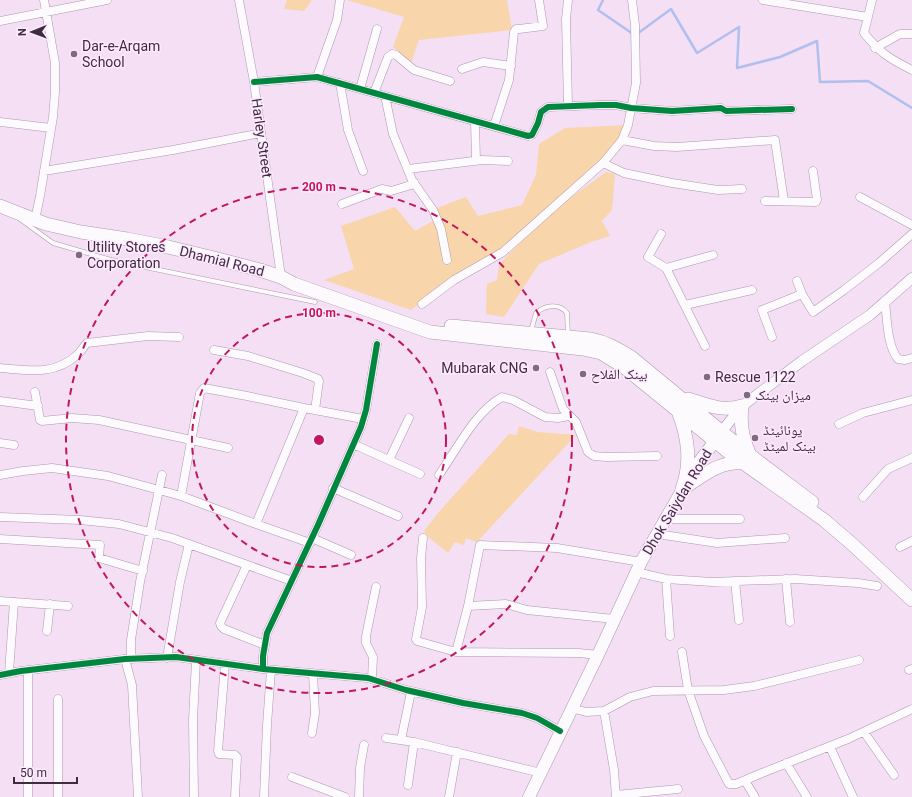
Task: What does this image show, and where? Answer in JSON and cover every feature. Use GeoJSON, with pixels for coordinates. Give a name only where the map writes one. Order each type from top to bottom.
{"type":"FeatureCollection","features":[{"type":"Feature","properties":{"kind":"main road","name":"Dhamial Road"},"geometry":{"type":"LineString","coordinates":[[5,208],[46,224],[81,232],[168,247],[260,270],[281,277],[294,284],[430,332],[537,337]]}},
{"type":"Feature","properties":{"kind":"main road"},"geometry":{"type":"LineString","coordinates":[[537,337],[568,337],[595,340],[618,349],[631,358],[677,395],[718,436],[847,539],[912,600]]}},
{"type":"Feature","properties":{"kind":"main road"},"geometry":{"type":"LineString","coordinates":[[537,337],[601,353],[611,358],[677,409],[718,436]]}},
{"type":"Feature","properties":{"kind":"main road"},"geometry":{"type":"LineString","coordinates":[[677,395],[717,408],[729,409],[742,406],[742,436],[747,460]]}},
{"type":"Feature","properties":{"kind":"main road"},"geometry":{"type":"LineString","coordinates":[[677,409],[688,443],[686,480],[682,489]]}},
{"type":"Feature","properties":{"kind":"main road","name":"Dhok Saiydan Road"},"geometry":{"type":"LineString","coordinates":[[529,797],[598,655],[638,567],[696,466],[718,436]]}},
{"type":"Feature","properties":{"kind":"main road"},"geometry":{"type":"LineString","coordinates":[[682,489],[718,466],[747,460],[840,524],[884,562],[912,590]]}},
{"type":"Feature","properties":{"kind":"street"},"geometry":{"type":"LineString","coordinates":[[35,220],[51,128],[55,92],[55,63],[44,0]]}},
{"type":"Feature","properties":{"kind":"street"},"geometry":{"type":"LineString","coordinates":[[0,21],[107,0]]}},
{"type":"Feature","properties":{"kind":"street","name":"Harley Street"},"geometry":{"type":"LineString","coordinates":[[239,0],[254,82],[281,277]]}},
{"type":"Feature","properties":{"kind":"street"},"geometry":{"type":"LineString","coordinates":[[317,77],[337,20],[340,0]]}},
{"type":"Feature","properties":{"kind":"street"},"geometry":{"type":"LineString","coordinates":[[494,126],[509,80],[514,32],[516,30],[543,26],[539,0]]}},
{"type":"Feature","properties":{"kind":"street"},"geometry":{"type":"LineString","coordinates":[[568,0],[566,19],[568,106]]}},
{"type":"Feature","properties":{"kind":"street"},"geometry":{"type":"LineString","coordinates":[[422,304],[454,280],[502,252],[603,164],[622,140],[628,125],[636,83],[635,25],[632,0]]}},
{"type":"Feature","properties":{"kind":"street"},"geometry":{"type":"LineString","coordinates":[[763,0],[868,17]]}},
{"type":"Feature","properties":{"kind":"street"},"geometry":{"type":"LineString","coordinates":[[872,0],[864,33],[876,48],[891,60],[912,70]]}},
{"type":"Feature","properties":{"kind":"street"},"geometry":{"type":"LineString","coordinates":[[360,89],[378,29]]}},
{"type":"Feature","properties":{"kind":"street"},"geometry":{"type":"LineString","coordinates":[[876,48],[900,34],[912,34]]}},
{"type":"Feature","properties":{"kind":"street"},"geometry":{"type":"LineString","coordinates":[[374,93],[388,57],[392,54],[396,55],[414,70],[450,81]]}},
{"type":"Feature","properties":{"kind":"street"},"geometry":{"type":"LineString","coordinates":[[462,69],[483,62],[511,66]]}},
{"type":"Feature","properties":{"kind":"street"},"geometry":{"type":"LineString","coordinates":[[254,82],[317,77],[528,136],[532,135],[538,123],[541,112],[548,108],[616,105],[631,108],[672,111],[721,108],[726,111],[792,109]]}},
{"type":"Feature","properties":{"kind":"street"},"geometry":{"type":"LineString","coordinates":[[340,83],[348,130],[363,171]]}},
{"type":"Feature","properties":{"kind":"street"},"geometry":{"type":"LineString","coordinates":[[385,96],[392,134],[414,182],[433,210],[441,229],[447,260]]}},
{"type":"Feature","properties":{"kind":"street"},"geometry":{"type":"LineString","coordinates":[[476,121],[476,161]]}},
{"type":"Feature","properties":{"kind":"street"},"geometry":{"type":"LineString","coordinates":[[0,122],[51,128]]}},
{"type":"Feature","properties":{"kind":"street"},"geometry":{"type":"LineString","coordinates":[[44,171],[173,150],[261,133]]}},
{"type":"Feature","properties":{"kind":"street"},"geometry":{"type":"LineString","coordinates":[[622,140],[654,146],[676,147],[774,140],[784,201]]}},
{"type":"Feature","properties":{"kind":"street"},"geometry":{"type":"LineString","coordinates":[[408,169],[476,161],[508,161]]}},
{"type":"Feature","properties":{"kind":"street"},"geometry":{"type":"LineString","coordinates":[[603,164],[624,173],[672,183],[718,190],[742,189]]}},
{"type":"Feature","properties":{"kind":"street"},"geometry":{"type":"LineString","coordinates":[[765,201],[816,202],[813,171]]}},
{"type":"Feature","properties":{"kind":"street"},"geometry":{"type":"LineString","coordinates":[[342,204],[382,189],[391,191],[411,185],[414,182]]}},
{"type":"Feature","properties":{"kind":"street"},"geometry":{"type":"LineString","coordinates":[[860,197],[912,225]]}},
{"type":"Feature","properties":{"kind":"street"},"geometry":{"type":"LineString","coordinates":[[661,234],[648,257],[666,268],[686,305],[705,346]]}},
{"type":"Feature","properties":{"kind":"street"},"geometry":{"type":"LineString","coordinates":[[797,281],[812,312],[879,263],[912,234]]}},
{"type":"Feature","properties":{"kind":"street"},"geometry":{"type":"LineString","coordinates":[[666,268],[713,255]]}},
{"type":"Feature","properties":{"kind":"street","name":"Dhok Saiydan Road"},"geometry":{"type":"LineString","coordinates":[[718,436],[742,406],[802,361],[870,315],[912,278]]}},
{"type":"Feature","properties":{"kind":"street"},"geometry":{"type":"LineString","coordinates":[[686,305],[752,290]]}},
{"type":"Feature","properties":{"kind":"street"},"geometry":{"type":"LineString","coordinates":[[772,338],[762,310],[802,294]]}},
{"type":"Feature","properties":{"kind":"street"},"geometry":{"type":"LineString","coordinates":[[885,301],[891,345],[894,354],[898,359],[905,360],[912,358]]}},
{"type":"Feature","properties":{"kind":"street"},"geometry":{"type":"LineString","coordinates":[[0,368],[32,371],[48,370],[72,359],[79,354],[87,343],[148,336],[179,337]]}},
{"type":"Feature","properties":{"kind":"street"},"geometry":{"type":"LineString","coordinates":[[264,797],[267,725],[267,670],[263,656],[267,633],[311,540],[363,419],[366,410],[377,344]]}},
{"type":"Feature","properties":{"kind":"street"},"geometry":{"type":"LineString","coordinates":[[214,350],[248,356],[318,379],[315,410]]}},
{"type":"Feature","properties":{"kind":"street"},"geometry":{"type":"LineString","coordinates":[[550,372],[563,409],[576,422],[588,452],[594,456],[606,457],[657,456]]}},
{"type":"Feature","properties":{"kind":"street"},"geometry":{"type":"LineString","coordinates":[[181,496],[200,393],[204,388],[363,419]]}},
{"type":"Feature","properties":{"kind":"street"},"geometry":{"type":"LineString","coordinates":[[35,392],[40,420],[42,421],[72,418],[99,420],[228,448]]}},
{"type":"Feature","properties":{"kind":"street"},"geometry":{"type":"LineString","coordinates":[[439,475],[476,420],[492,403],[502,397],[513,400],[545,417],[558,418],[569,416]]}},
{"type":"Feature","properties":{"kind":"street"},"geometry":{"type":"LineString","coordinates":[[839,424],[863,413],[912,400]]}},
{"type":"Feature","properties":{"kind":"street"},"geometry":{"type":"LineString","coordinates":[[0,401],[38,406]]}},
{"type":"Feature","properties":{"kind":"street"},"geometry":{"type":"LineString","coordinates":[[256,524],[304,408]]}},
{"type":"Feature","properties":{"kind":"street"},"geometry":{"type":"LineString","coordinates":[[389,460],[409,418]]}},
{"type":"Feature","properties":{"kind":"street"},"geometry":{"type":"LineString","coordinates":[[0,443],[14,445]]}},
{"type":"Feature","properties":{"kind":"street"},"geometry":{"type":"LineString","coordinates":[[353,444],[420,474]]}},
{"type":"Feature","properties":{"kind":"street"},"geometry":{"type":"LineString","coordinates":[[863,497],[888,470],[912,458]]}},
{"type":"Feature","properties":{"kind":"street"},"geometry":{"type":"LineString","coordinates":[[0,475],[52,468],[108,476],[181,496],[256,524],[311,540],[352,555]]}},
{"type":"Feature","properties":{"kind":"street"},"geometry":{"type":"LineString","coordinates":[[138,797],[132,685],[128,659],[150,533],[162,475]]}},
{"type":"Feature","properties":{"kind":"street"},"geometry":{"type":"LineString","coordinates":[[334,488],[398,516]]}},
{"type":"Feature","properties":{"kind":"street"},"geometry":{"type":"LineString","coordinates":[[0,517],[80,520],[119,524],[189,544],[292,581]]}},
{"type":"Feature","properties":{"kind":"street"},"geometry":{"type":"LineString","coordinates":[[666,519],[740,518]]}},
{"type":"Feature","properties":{"kind":"street"},"geometry":{"type":"LineString","coordinates":[[657,534],[717,543],[785,538]]}},
{"type":"Feature","properties":{"kind":"street"},"geometry":{"type":"LineString","coordinates":[[423,538],[421,558],[422,607],[416,639],[417,641],[456,652],[579,653],[598,655]]}},
{"type":"Feature","properties":{"kind":"street"},"geometry":{"type":"LineString","coordinates":[[0,539],[100,544],[99,558],[143,571]]}},
{"type":"Feature","properties":{"kind":"street"},"geometry":{"type":"LineString","coordinates":[[900,547],[912,541]]}},
{"type":"Feature","properties":{"kind":"street"},"geometry":{"type":"LineString","coordinates":[[167,658],[180,582],[189,544]]}},
{"type":"Feature","properties":{"kind":"street"},"geometry":{"type":"LineString","coordinates":[[456,652],[468,606],[480,545],[557,548],[638,567],[666,578],[712,582],[795,579],[858,583],[877,586]]}},
{"type":"Feature","properties":{"kind":"street"},"geometry":{"type":"LineString","coordinates":[[247,565],[220,623],[224,629],[265,645]]}},
{"type":"Feature","properties":{"kind":"street"},"geometry":{"type":"LineString","coordinates":[[666,578],[670,636]]}},
{"type":"Feature","properties":{"kind":"street"},"geometry":{"type":"LineString","coordinates":[[786,579],[790,622]]}},
{"type":"Feature","properties":{"kind":"street"},"geometry":{"type":"LineString","coordinates":[[735,581],[739,620]]}},
{"type":"Feature","properties":{"kind":"street"},"geometry":{"type":"LineString","coordinates":[[372,679],[373,657],[366,643],[366,636],[376,587]]}},
{"type":"Feature","properties":{"kind":"street"},"geometry":{"type":"LineString","coordinates":[[0,600],[68,606]]}},
{"type":"Feature","properties":{"kind":"street"},"geometry":{"type":"LineString","coordinates":[[10,673],[14,602]]}},
{"type":"Feature","properties":{"kind":"street"},"geometry":{"type":"LineString","coordinates":[[47,631],[50,604]]}},
{"type":"Feature","properties":{"kind":"street"},"geometry":{"type":"LineString","coordinates":[[468,606],[506,604],[528,610],[614,619]]}},
{"type":"Feature","properties":{"kind":"street"},"geometry":{"type":"LineString","coordinates":[[682,652],[688,690],[704,736],[729,784],[736,784],[745,781],[786,763],[830,747],[912,709]]}},
{"type":"Feature","properties":{"kind":"street"},"geometry":{"type":"LineString","coordinates":[[0,675],[28,670],[128,659],[176,657],[267,670],[368,678],[411,692],[522,713],[537,718],[560,731]]}},
{"type":"Feature","properties":{"kind":"street"},"geometry":{"type":"LineString","coordinates":[[194,797],[193,720],[196,660]]}},
{"type":"Feature","properties":{"kind":"street"},"geometry":{"type":"LineString","coordinates":[[572,708],[586,712],[604,711],[630,697],[653,691],[724,690],[754,686],[860,660]]}},
{"type":"Feature","properties":{"kind":"street"},"geometry":{"type":"LineString","coordinates":[[225,664],[218,751],[219,754],[237,756],[235,797]]}},
{"type":"Feature","properties":{"kind":"street"},"geometry":{"type":"LineString","coordinates":[[28,670],[28,797]]}},
{"type":"Feature","properties":{"kind":"street"},"geometry":{"type":"LineString","coordinates":[[312,733],[315,712],[313,673]]}},
{"type":"Feature","properties":{"kind":"street"},"geometry":{"type":"LineString","coordinates":[[401,740],[411,692]]}},
{"type":"Feature","properties":{"kind":"street"},"geometry":{"type":"LineString","coordinates":[[58,699],[58,797]]}},
{"type":"Feature","properties":{"kind":"street"},"geometry":{"type":"LineString","coordinates":[[604,711],[614,770],[616,796],[678,789]]}},
{"type":"Feature","properties":{"kind":"street"},"geometry":{"type":"LineString","coordinates":[[864,732],[894,775]]}},
{"type":"Feature","properties":{"kind":"street"},"geometry":{"type":"LineString","coordinates":[[386,738],[414,742],[541,773]]}},
{"type":"Feature","properties":{"kind":"street"},"geometry":{"type":"LineString","coordinates":[[408,785],[414,742]]}},
{"type":"Feature","properties":{"kind":"street"},"geometry":{"type":"LineString","coordinates":[[359,797],[360,768],[364,745]]}},
{"type":"Feature","properties":{"kind":"street"},"geometry":{"type":"LineString","coordinates":[[830,747],[853,797]]}},
{"type":"Feature","properties":{"kind":"street"},"geometry":{"type":"LineString","coordinates":[[449,797],[457,752]]}},
{"type":"Feature","properties":{"kind":"street"},"geometry":{"type":"LineString","coordinates":[[786,763],[807,797]]}},
{"type":"Feature","properties":{"kind":"street"},"geometry":{"type":"LineString","coordinates":[[292,777],[345,797]]}},
{"type":"Feature","properties":{"kind":"street"},"geometry":{"type":"LineString","coordinates":[[745,781],[755,797]]}},
{"type":"Feature","properties":{"kind":"lane"},"geometry":{"type":"LineString","coordinates":[[5,208],[53,243],[111,260],[315,302]]}},
{"type":"Feature","properties":{"kind":"lane"},"geometry":{"type":"LineString","coordinates":[[537,337],[536,313],[545,308],[556,306],[561,307],[567,313],[568,337]]}},
{"type":"Feature","properties":{"kind":"shaded area"},"geometry":{"type":"Polygon","coordinates":[[[287,0],[312,0],[304,11],[284,9],[287,0]]]}},
{"type":"Feature","properties":{"kind":"shaded area"},"geometry":{"type":"Polygon","coordinates":[[[347,0],[507,0],[512,30],[419,40],[411,63],[393,47],[404,17],[347,0]]]}},
{"type":"Feature","properties":{"kind":"shaded area"},"geometry":{"type":"Polygon","coordinates":[[[628,125],[606,157],[504,247],[442,286],[411,310],[324,280],[354,269],[341,226],[395,207],[415,231],[435,220],[437,208],[466,197],[478,216],[522,205],[536,175],[539,144],[565,128],[628,125]]]}},
{"type":"Feature","properties":{"kind":"shaded area"},"geometry":{"type":"Polygon","coordinates":[[[606,172],[615,174],[612,210],[602,221],[610,236],[591,242],[539,264],[504,317],[486,314],[487,284],[497,280],[499,266],[506,257],[551,212],[606,172]]]}},
{"type":"Feature","properties":{"kind":"shaded area"},"geometry":{"type":"Polygon","coordinates":[[[519,426],[537,432],[576,435],[477,542],[466,538],[464,545],[455,542],[448,553],[427,536],[424,531],[438,513],[509,434],[517,435],[519,426]]]}},
{"type":"Feature","properties":{"kind":"waterway"},"geometry":{"type":"LineString","coordinates":[[603,0],[598,10],[633,34]]}},
{"type":"Feature","properties":{"kind":"waterway"},"geometry":{"type":"LineString","coordinates":[[637,34],[671,9],[697,53],[739,27],[737,68],[780,57],[817,41],[820,82],[868,81],[912,108]]}},
{"type":"Feature","properties":{"kind":"cycle path"},"geometry":{"type":"LineString","coordinates":[[254,82],[317,77],[528,136],[532,135],[538,123],[541,112],[548,107],[616,105],[631,108],[672,111],[721,108],[726,111],[792,109]]}},
{"type":"Feature","properties":{"kind":"cycle path"},"geometry":{"type":"LineString","coordinates":[[263,669],[263,656],[267,633],[318,525],[361,427],[366,410],[377,344]]}},
{"type":"Feature","properties":{"kind":"cycle path"},"geometry":{"type":"LineString","coordinates":[[0,675],[21,671],[125,659],[176,657],[263,669],[368,678],[406,690],[463,703],[522,713],[537,718],[560,731]]}},
{"type":"Feature","properties":{"kind":"place","name":"Dar-e-Arqam School"},"geometry":{"type":"Point","coordinates":[74,54]}},
{"type":"Feature","properties":{"kind":"place","name":"Utility Stores Corporation"},"geometry":{"type":"Point","coordinates":[79,255]}},
{"type":"Feature","properties":{"kind":"place","name":"Mubarak CNG"},"geometry":{"type":"Point","coordinates":[536,368]}},
{"type":"Feature","properties":{"kind":"place","name":"بینک الفلاح"},"geometry":{"type":"Point","coordinates":[583,374]}},
{"type":"Feature","properties":{"kind":"place","name":"Rescue 1122"},"geometry":{"type":"Point","coordinates":[707,377]}},
{"type":"Feature","properties":{"kind":"place","name":"میزان بینک"},"geometry":{"type":"Point","coordinates":[747,395]}},
{"type":"Feature","properties":{"kind":"place","name":"یونائیٹڈ بینک لمیٹڈ"},"geometry":{"type":"Point","coordinates":[755,438]}}]}
